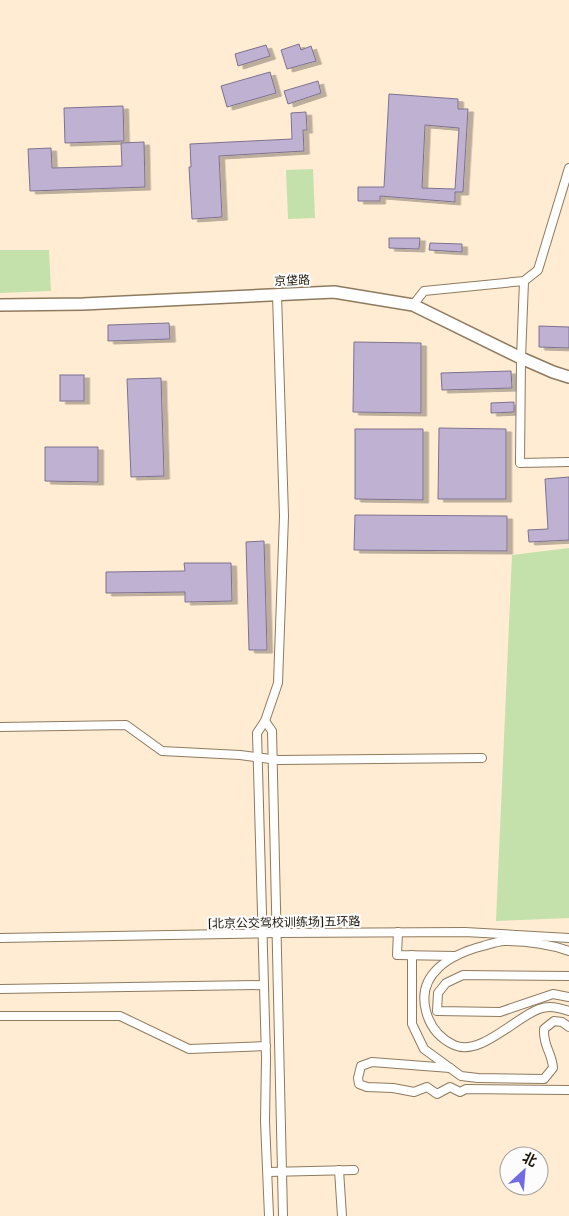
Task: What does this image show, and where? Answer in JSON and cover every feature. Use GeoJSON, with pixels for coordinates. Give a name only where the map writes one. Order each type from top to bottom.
{"type":"FeatureCollection","features":[{"type":"Feature","properties":{"kind":"street"},"geometry":{"type":"LineString","coordinates":[[413,305],[424,291],[524,281],[538,270],[569,168]]}},
{"type":"Feature","properties":{"kind":"street"},"geometry":{"type":"LineString","coordinates":[[524,281],[520,463],[569,462]]}},
{"type":"Feature","properties":{"kind":"street","name":"京垡路"},"geometry":{"type":"LineString","coordinates":[[0,306],[334,292],[413,305],[521,358],[569,377]]}},
{"type":"Feature","properties":{"kind":"street"},"geometry":{"type":"LineString","coordinates":[[269,1216],[265,1122],[266,1046],[257,733],[265,721],[278,682],[283,532],[277,295]]}},
{"type":"Feature","properties":{"kind":"street"},"geometry":{"type":"LineString","coordinates":[[265,721],[272,731],[283,1216]]}},
{"type":"Feature","properties":{"kind":"street"},"geometry":{"type":"LineString","coordinates":[[0,727],[126,724],[162,751],[273,759],[482,758]]}},
{"type":"Feature","properties":{"kind":"street","name":"[北京公交驾校训练场]五环路"},"geometry":{"type":"LineString","coordinates":[[0,938],[277,932],[465,932],[569,938]]}},
{"type":"Feature","properties":{"kind":"street"},"geometry":{"type":"LineString","coordinates":[[398,932],[397,955],[456,956]]}},
{"type":"Feature","properties":{"kind":"street"},"geometry":{"type":"LineString","coordinates":[[569,951],[551,945],[504,940],[465,950],[446,961],[434,972],[425,985],[424,1005],[429,1023],[441,1037],[456,1046],[472,1046],[489,1041],[519,1020],[540,1009],[554,1007],[569,1011]]}},
{"type":"Feature","properties":{"kind":"street"},"geometry":{"type":"LineString","coordinates":[[412,955],[412,1024],[424,1049],[461,1076],[544,1079],[553,1068],[553,1059],[544,1041],[544,1029],[554,1021],[562,1022],[569,1027]]}},
{"type":"Feature","properties":{"kind":"street"},"geometry":{"type":"LineString","coordinates":[[569,976],[463,975],[446,983],[438,992],[437,1011],[500,1012],[553,994],[569,997]]}},
{"type":"Feature","properties":{"kind":"street"},"geometry":{"type":"LineString","coordinates":[[0,989],[264,985]]}},
{"type":"Feature","properties":{"kind":"street"},"geometry":{"type":"LineString","coordinates":[[0,1016],[120,1016],[189,1049],[266,1046]]}},
{"type":"Feature","properties":{"kind":"street"},"geometry":{"type":"LineString","coordinates":[[450,1068],[372,1062],[362,1066],[358,1078],[360,1084],[367,1088],[393,1088],[414,1092],[427,1087],[437,1094],[450,1087],[460,1092],[466,1089],[569,1090]]}},
{"type":"Feature","properties":{"kind":"street"},"geometry":{"type":"LineString","coordinates":[[339,1170],[342,1216]]}},
{"type":"Feature","properties":{"kind":"street"},"geometry":{"type":"LineString","coordinates":[[268,1172],[354,1170]]}},
{"type":"Feature","properties":{"kind":"green space"},"geometry":{"type":"Polygon","coordinates":[[[313,169],[315,218],[288,219],[286,170],[313,169]]]}},
{"type":"Feature","properties":{"kind":"green space"},"geometry":{"type":"Polygon","coordinates":[[[0,250],[49,250],[51,291],[0,293],[0,250]]]}},
{"type":"Feature","properties":{"kind":"green space"},"geometry":{"type":"Polygon","coordinates":[[[569,548],[569,918],[496,921],[512,555],[569,548]]]}},
{"type":"Feature","properties":{"kind":"building"},"geometry":{"type":"Polygon","coordinates":[[[299,44],[301,50],[311,46],[316,61],[287,69],[281,50],[299,44]]]}},
{"type":"Feature","properties":{"kind":"building"},"geometry":{"type":"Polygon","coordinates":[[[266,45],[270,56],[238,66],[235,54],[266,45]]]}},
{"type":"Feature","properties":{"kind":"building"},"geometry":{"type":"Polygon","coordinates":[[[270,72],[276,93],[227,107],[221,86],[270,72]]]}},
{"type":"Feature","properties":{"kind":"building"},"geometry":{"type":"Polygon","coordinates":[[[318,81],[321,93],[288,104],[284,91],[318,81]]]}},
{"type":"Feature","properties":{"kind":"building"},"geometry":{"type":"Polygon","coordinates":[[[389,94],[458,99],[458,109],[468,109],[463,192],[455,192],[455,202],[380,196],[380,201],[358,201],[358,187],[384,187],[389,94]],[[425,125],[422,188],[455,189],[459,128],[425,125]]]}},
{"type":"Feature","properties":{"kind":"building"},"geometry":{"type":"Polygon","coordinates":[[[123,106],[124,141],[65,143],[64,108],[123,106]]]}},
{"type":"Feature","properties":{"kind":"building"},"geometry":{"type":"Polygon","coordinates":[[[306,112],[307,130],[303,130],[304,151],[219,156],[222,217],[192,219],[189,167],[191,167],[190,144],[292,139],[291,113],[306,112]]]}},
{"type":"Feature","properties":{"kind":"building"},"geometry":{"type":"Polygon","coordinates":[[[144,142],[145,187],[30,191],[28,149],[51,148],[52,168],[122,166],[121,143],[144,142]]]}},
{"type":"Feature","properties":{"kind":"building"},"geometry":{"type":"Polygon","coordinates":[[[389,238],[420,238],[419,249],[389,248],[389,238]]]}},
{"type":"Feature","properties":{"kind":"building"},"geometry":{"type":"Polygon","coordinates":[[[430,243],[462,244],[462,252],[429,250],[430,243]]]}},
{"type":"Feature","properties":{"kind":"building"},"geometry":{"type":"Polygon","coordinates":[[[169,323],[170,339],[108,341],[108,325],[169,323]]]}},
{"type":"Feature","properties":{"kind":"building"},"geometry":{"type":"Polygon","coordinates":[[[539,326],[569,327],[569,348],[539,347],[539,326]]]}},
{"type":"Feature","properties":{"kind":"building"},"geometry":{"type":"Polygon","coordinates":[[[354,342],[421,343],[421,413],[353,412],[354,342]]]}},
{"type":"Feature","properties":{"kind":"building"},"geometry":{"type":"Polygon","coordinates":[[[511,371],[512,388],[442,390],[441,373],[511,371]]]}},
{"type":"Feature","properties":{"kind":"building"},"geometry":{"type":"Polygon","coordinates":[[[60,375],[84,375],[84,401],[60,401],[60,375]]]}},
{"type":"Feature","properties":{"kind":"building"},"geometry":{"type":"Polygon","coordinates":[[[161,378],[164,476],[131,477],[127,379],[161,378]]]}},
{"type":"Feature","properties":{"kind":"building"},"geometry":{"type":"Polygon","coordinates":[[[514,402],[514,412],[491,413],[491,403],[514,402]]]}},
{"type":"Feature","properties":{"kind":"building"},"geometry":{"type":"Polygon","coordinates":[[[439,428],[506,429],[506,499],[438,499],[439,428]]]}},
{"type":"Feature","properties":{"kind":"building"},"geometry":{"type":"Polygon","coordinates":[[[355,429],[423,429],[423,500],[355,499],[355,429]]]}},
{"type":"Feature","properties":{"kind":"building"},"geometry":{"type":"Polygon","coordinates":[[[45,447],[98,447],[98,482],[45,481],[45,447]]]}},
{"type":"Feature","properties":{"kind":"building"},"geometry":{"type":"Polygon","coordinates":[[[569,477],[569,540],[529,542],[528,530],[548,529],[545,479],[569,477]]]}},
{"type":"Feature","properties":{"kind":"building"},"geometry":{"type":"Polygon","coordinates":[[[355,515],[507,516],[507,551],[354,550],[355,515]]]}},
{"type":"Feature","properties":{"kind":"building"},"geometry":{"type":"Polygon","coordinates":[[[264,541],[267,650],[249,650],[246,542],[264,541]]]}},
{"type":"Feature","properties":{"kind":"building"},"geometry":{"type":"Polygon","coordinates":[[[184,563],[231,563],[232,601],[185,602],[185,592],[106,593],[106,572],[185,571],[184,563]]]}}]}
